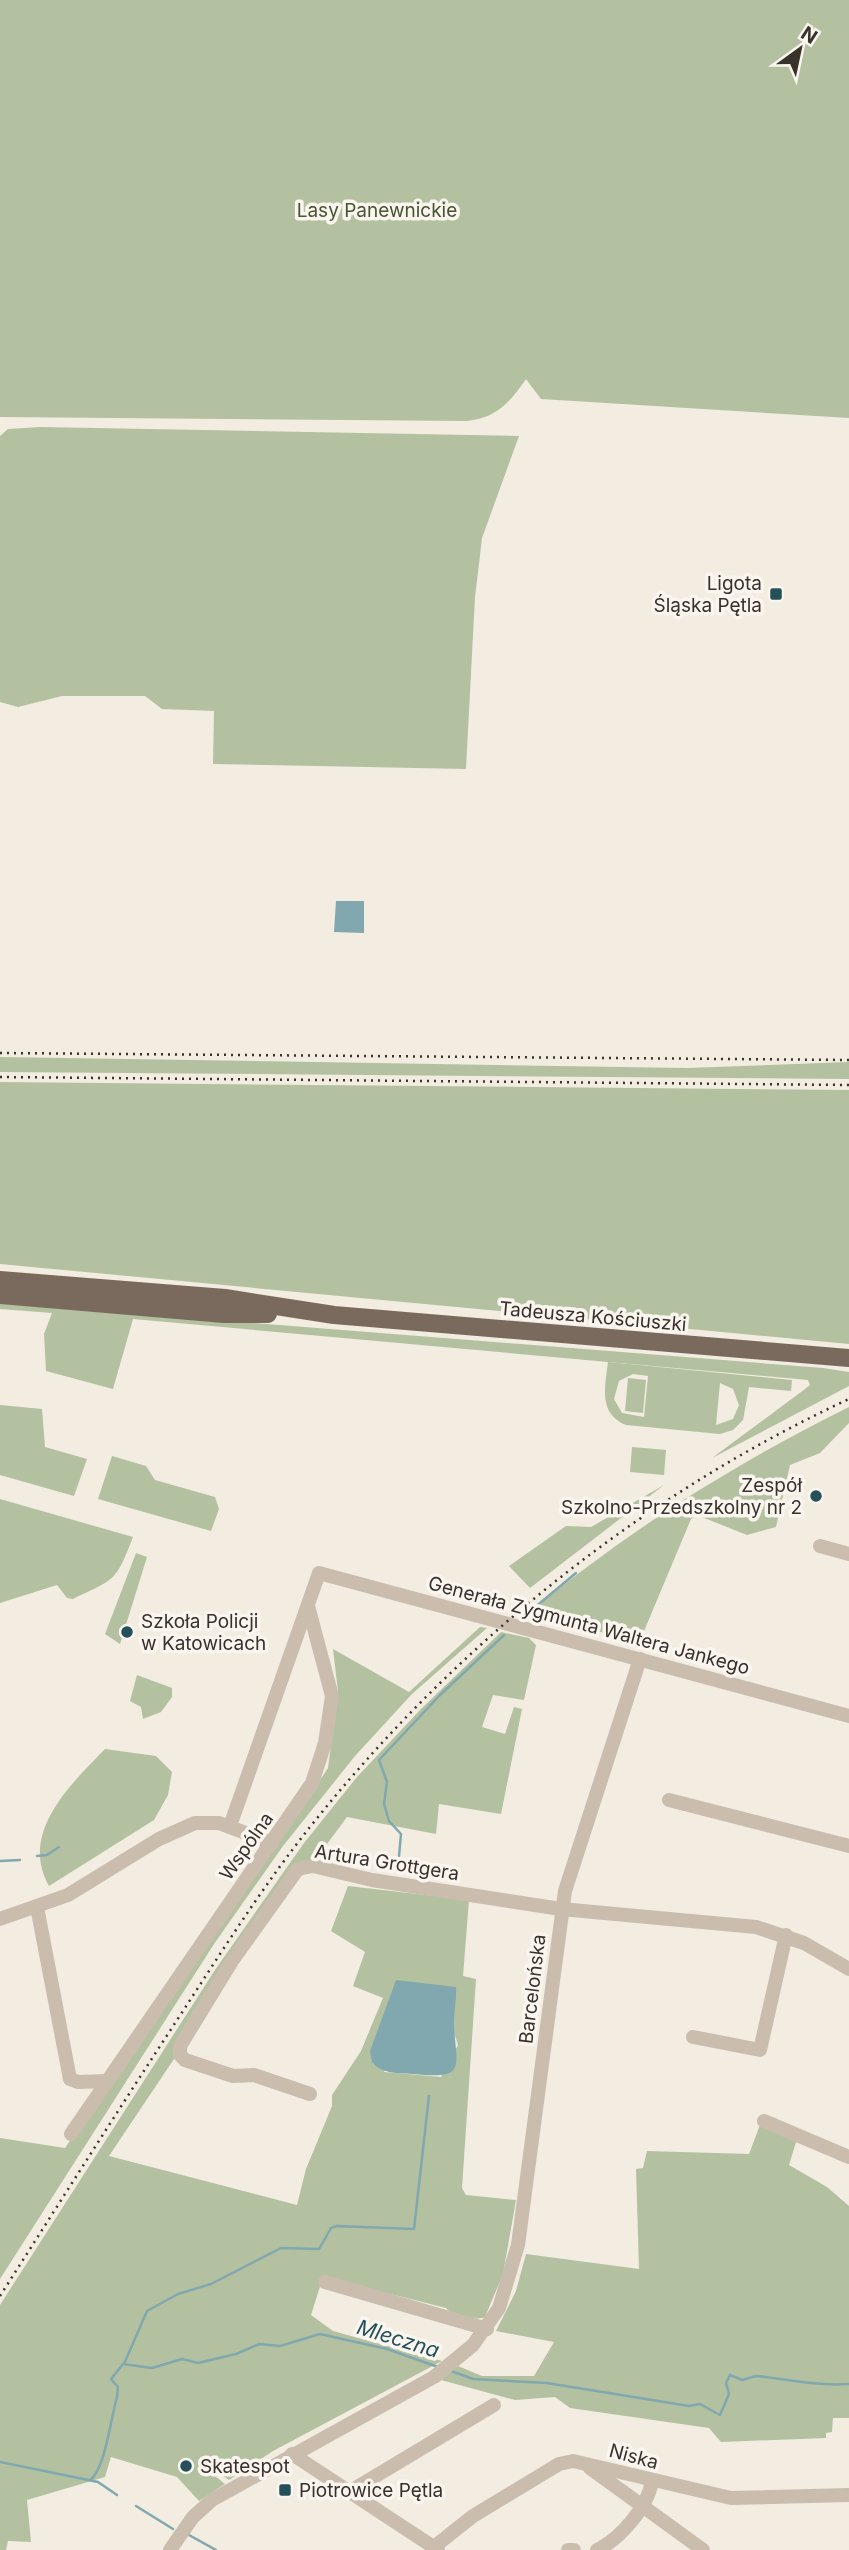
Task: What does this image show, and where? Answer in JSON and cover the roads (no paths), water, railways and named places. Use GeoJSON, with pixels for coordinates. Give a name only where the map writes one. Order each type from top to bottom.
{"type":"FeatureCollection","features":[{"type":"Feature","properties":{"kind":"main road","name":"Tadeusza Kościuszki"},"geometry":{"type":"LineString","coordinates":[[0,1280],[225,1298],[334,1315],[849,1358]]}},
{"type":"Feature","properties":{"kind":"main road","name":"Tadeusza Kościuszki"},"geometry":{"type":"LineString","coordinates":[[0,1295],[224,1314],[334,1315]]}},
{"type":"Feature","properties":{"kind":"street"},"geometry":{"type":"LineString","coordinates":[[820,1546],[849,1554]]}},
{"type":"Feature","properties":{"kind":"street","name":"Wspólna"},"geometry":{"type":"LineString","coordinates":[[0,1919],[68,1895],[177,1830],[200,1822],[230,1826],[319,1573]]}},
{"type":"Feature","properties":{"kind":"street","name":"Generała Zygmunta Waltera Jankego"},"geometry":{"type":"LineString","coordinates":[[319,1573],[849,1716]]}},
{"type":"Feature","properties":{"kind":"street","name":"Wspólna"},"geometry":{"type":"LineString","coordinates":[[71,2134],[305,1797],[325,1743],[332,1696],[308,1606]]}},
{"type":"Feature","properties":{"kind":"street","name":"Barcelońska"},"geometry":{"type":"LineString","coordinates":[[170,2550],[193,2517],[212,2500],[434,2376],[452,2363],[486,2329],[506,2292],[518,2245],[561,1909],[577,1849],[640,1659]]}},
{"type":"Feature","properties":{"kind":"street"},"geometry":{"type":"LineString","coordinates":[[669,1800],[849,1846]]}},
{"type":"Feature","properties":{"kind":"street"},"geometry":{"type":"LineString","coordinates":[[230,1826],[272,1843]]}},
{"type":"Feature","properties":{"kind":"street","name":"Artura Grottgera"},"geometry":{"type":"LineString","coordinates":[[310,2094],[254,2075],[233,2076],[185,2060],[180,2055],[180,2046],[232,1961],[289,1877],[298,1869],[313,1867],[372,1880],[561,1909],[755,1927],[786,1936],[849,1969]]}},
{"type":"Feature","properties":{"kind":"street"},"geometry":{"type":"LineString","coordinates":[[37,1907],[70,2079],[78,2082],[107,2081]]}},
{"type":"Feature","properties":{"kind":"street"},"geometry":{"type":"LineString","coordinates":[[693,2037],[760,2050],[786,1936]]}},
{"type":"Feature","properties":{"kind":"street"},"geometry":{"type":"LineString","coordinates":[[764,2121],[849,2157]]}},
{"type":"Feature","properties":{"kind":"street"},"geometry":{"type":"LineString","coordinates":[[325,2282],[486,2329]]}},
{"type":"Feature","properties":{"kind":"street"},"geometry":{"type":"LineString","coordinates":[[349,2492],[494,2405]]}},
{"type":"Feature","properties":{"kind":"street"},"geometry":{"type":"LineString","coordinates":[[292,2455],[436,2549]]}},
{"type":"Feature","properties":{"kind":"street"},"geometry":{"type":"LineString","coordinates":[[584,2463],[704,2550]]}},
{"type":"Feature","properties":{"kind":"street","name":"Niska"},"geometry":{"type":"LineString","coordinates":[[436,2549],[473,2516],[559,2464],[584,2463],[731,2498],[849,2495]]}},
{"type":"Feature","properties":{"kind":"street"},"geometry":{"type":"LineString","coordinates":[[597,2550],[620,2535],[641,2505],[652,2481]]}},
{"type":"Feature","properties":{"kind":"street"},"geometry":{"type":"LineString","coordinates":[[568,2550],[574,2550]]}},
{"type":"Feature","properties":{"kind":"water"},"geometry":{"type":"Polygon","coordinates":[[[336,901],[364,901],[364,933],[334,932],[336,901]]]}},
{"type":"Feature","properties":{"kind":"water"},"geometry":{"type":"Polygon","coordinates":[[[396,1980],[456,1987],[456,2062],[450,2073],[395,2073],[380,2069],[372,2062],[370,2051],[396,1980]]]}},
{"type":"Feature","properties":{"kind":"waterway"},"geometry":{"type":"LineString","coordinates":[[521,1619],[576,1573]]}},
{"type":"Feature","properties":{"kind":"waterway"},"geometry":{"type":"LineString","coordinates":[[399,1856],[401,1834],[389,1821],[384,1804],[387,1782],[379,1760],[439,1696],[504,1635]]}},
{"type":"Feature","properties":{"kind":"waterway"},"geometry":{"type":"LineString","coordinates":[[37,1856],[47,1855],[59,1847]]}},
{"type":"Feature","properties":{"kind":"waterway"},"geometry":{"type":"LineString","coordinates":[[0,1861],[20,1860]]}},
{"type":"Feature","properties":{"kind":"waterway"},"geometry":{"type":"LineString","coordinates":[[124,2364],[147,2311],[178,2294],[211,2284],[281,2248],[319,2249],[331,2228],[337,2226],[414,2229],[429,2096]]}},
{"type":"Feature","properties":{"kind":"waterway","name":"Mleczna"},"geometry":{"type":"LineString","coordinates":[[90,2480],[104,2455],[117,2397],[118,2387],[111,2379],[123,2364],[152,2368],[182,2359],[198,2363],[236,2354],[259,2344],[280,2346],[320,2334],[387,2349],[438,2367]]}},
{"type":"Feature","properties":{"kind":"waterway","name":"Mleczna"},"geometry":{"type":"LineString","coordinates":[[451,2371],[473,2379],[547,2383],[689,2406],[700,2404],[720,2415],[729,2394],[726,2383],[730,2375],[742,2380],[758,2376],[849,2384]]}},
{"type":"Feature","properties":{"kind":"waterway","name":"Mleczna"},"geometry":{"type":"LineString","coordinates":[[0,2462],[98,2482],[117,2495]]}},
{"type":"Feature","properties":{"kind":"waterway"},"geometry":{"type":"LineString","coordinates":[[136,2506],[173,2529]]}},
{"type":"Feature","properties":{"kind":"waterway"},"geometry":{"type":"LineString","coordinates":[[189,2535],[216,2550]]}},
{"type":"Feature","properties":{"kind":"railway"},"geometry":{"type":"LineString","coordinates":[[0,1053],[849,1060]]}},
{"type":"Feature","properties":{"kind":"railway"},"geometry":{"type":"LineString","coordinates":[[0,1077],[849,1085]]}},
{"type":"Feature","properties":{"kind":"railway"},"geometry":{"type":"LineString","coordinates":[[0,2296],[158,2049],[276,1872],[366,1761],[425,1698],[488,1638],[555,1582],[624,1530],[697,1481],[772,1438],[849,1399]]}},
{"type":"Feature","properties":{"kind":"place","name":"Ligota Śląska Pętla"},"geometry":{"type":"Point","coordinates":[776,594]}},
{"type":"Feature","properties":{"kind":"place","name":"Zespół Szkolno-Przedszkolny nr 2"},"geometry":{"type":"Point","coordinates":[816,1496]}},
{"type":"Feature","properties":{"kind":"place","name":"Szkoła Policji w Katowicach"},"geometry":{"type":"Point","coordinates":[127,1632]}},
{"type":"Feature","properties":{"kind":"place","name":"Skatespot"},"geometry":{"type":"Point","coordinates":[186,2466]}},
{"type":"Feature","properties":{"kind":"place","name":"Piotrowice Pętla"},"geometry":{"type":"Point","coordinates":[285,2490]}},
{"type":"Feature","properties":{"kind":"park label","name":"Lasy Panewnickie"},"geometry":{"type":"Point","coordinates":[377,210]}}]}
